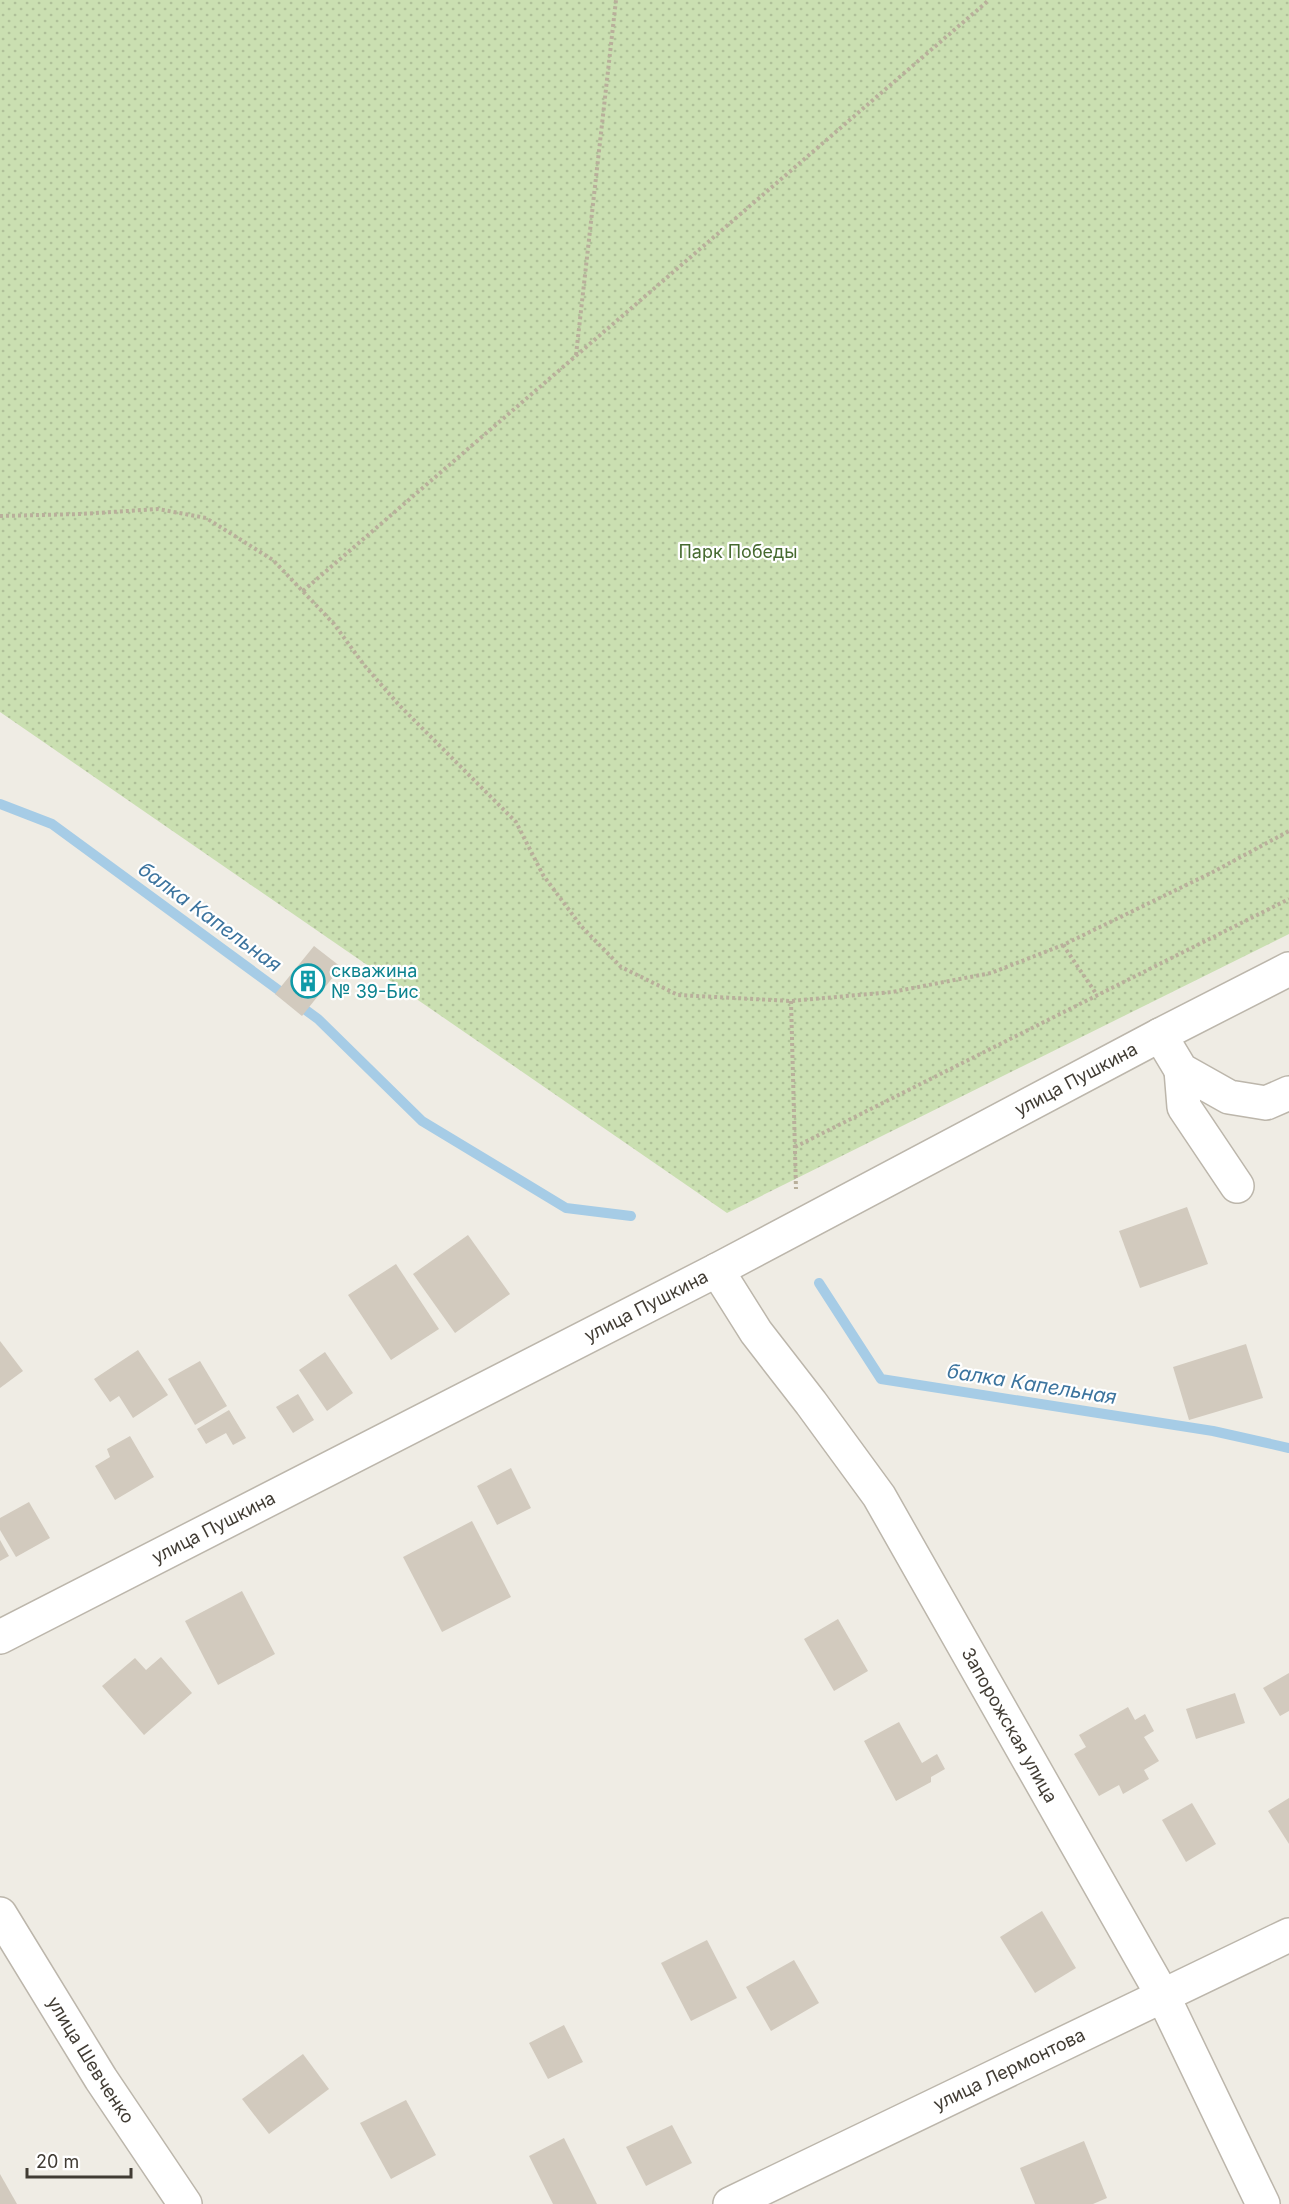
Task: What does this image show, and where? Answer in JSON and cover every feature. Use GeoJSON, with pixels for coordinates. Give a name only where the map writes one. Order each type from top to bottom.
{"type":"FeatureCollection","features":[{"type":"Feature","properties":{"kind":"street","name":"улица Пушкина"},"geometry":{"type":"LineString","coordinates":[[0,1637],[722,1267],[1289,969]]}},
{"type":"Feature","properties":{"kind":"street"},"geometry":{"type":"LineString","coordinates":[[1160,1035],[1180,1070],[1184,1107],[1237,1186]]}},
{"type":"Feature","properties":{"kind":"street"},"geometry":{"type":"LineString","coordinates":[[1180,1070],[1229,1097],[1266,1103],[1289,1093]]}},
{"type":"Feature","properties":{"kind":"street","name":"Запорожская улица"},"geometry":{"type":"LineString","coordinates":[[722,1267],[756,1332],[879,1496],[1163,1996],[1263,2204]]}},
{"type":"Feature","properties":{"kind":"street","name":"улица Шевченко"},"geometry":{"type":"LineString","coordinates":[[0,1914],[101,2079],[185,2204]]}},
{"type":"Feature","properties":{"kind":"street","name":"улица Лермонтова"},"geometry":{"type":"LineString","coordinates":[[730,2204],[1289,1935]]}},
{"type":"Feature","properties":{"kind":"path"},"geometry":{"type":"LineString","coordinates":[[576,356],[616,0]]}},
{"type":"Feature","properties":{"kind":"path"},"geometry":{"type":"LineString","coordinates":[[303,591],[988,0]]}},
{"type":"Feature","properties":{"kind":"path"},"geometry":{"type":"LineString","coordinates":[[0,516],[158,509],[206,518],[273,560],[334,624],[364,665],[399,705],[516,822],[543,874],[581,926],[621,967],[678,995],[791,1001],[892,992],[991,973],[1063,945],[1214,872],[1289,831]]}},
{"type":"Feature","properties":{"kind":"path"},"geometry":{"type":"LineString","coordinates":[[795,1147],[1289,898]]}},
{"type":"Feature","properties":{"kind":"path"},"geometry":{"type":"LineString","coordinates":[[1063,945],[1097,995]]}},
{"type":"Feature","properties":{"kind":"path"},"geometry":{"type":"LineString","coordinates":[[791,1001],[797,1228]]}},
{"type":"Feature","properties":{"kind":"green space","name":"Парк Победы"},"geometry":{"type":"Polygon","coordinates":[[[0,0],[1289,0],[1289,934],[727,1213],[0,712],[0,0]]]}},
{"type":"Feature","properties":{"kind":"building","name":"скважина № 39-Бис"},"geometry":{"type":"Polygon","coordinates":[[[314,946],[341,967],[302,1016],[275,994],[314,946]]]}},
{"type":"Feature","properties":{"kind":"building"},"geometry":{"type":"Polygon","coordinates":[[[1187,1207],[1208,1264],[1140,1288],[1119,1231],[1187,1207]]]}},
{"type":"Feature","properties":{"kind":"building"},"geometry":{"type":"Polygon","coordinates":[[[468,1235],[510,1294],[455,1333],[413,1274],[468,1235]]]}},
{"type":"Feature","properties":{"kind":"building"},"geometry":{"type":"Polygon","coordinates":[[[396,1264],[439,1329],[391,1360],[348,1295],[396,1264]]]}},
{"type":"Feature","properties":{"kind":"building"},"geometry":{"type":"Polygon","coordinates":[[[0,1341],[23,1371],[0,1388],[0,1341]]]}},
{"type":"Feature","properties":{"kind":"building"},"geometry":{"type":"Polygon","coordinates":[[[1246,1344],[1263,1398],[1189,1420],[1173,1367],[1246,1344]]]}},
{"type":"Feature","properties":{"kind":"building"},"geometry":{"type":"Polygon","coordinates":[[[138,1350],[168,1395],[133,1418],[119,1396],[110,1402],[94,1379],[138,1350]]]}},
{"type":"Feature","properties":{"kind":"building"},"geometry":{"type":"Polygon","coordinates":[[[325,1352],[353,1393],[327,1411],[299,1370],[325,1352]]]}},
{"type":"Feature","properties":{"kind":"building"},"geometry":{"type":"Polygon","coordinates":[[[200,1361],[227,1406],[195,1425],[168,1379],[200,1361]]]}},
{"type":"Feature","properties":{"kind":"building"},"geometry":{"type":"Polygon","coordinates":[[[298,1394],[314,1420],[293,1433],[276,1407],[298,1394]]]}},
{"type":"Feature","properties":{"kind":"building"},"geometry":{"type":"Polygon","coordinates":[[[229,1410],[246,1438],[233,1445],[226,1433],[206,1444],[197,1429],[229,1410]]]}},
{"type":"Feature","properties":{"kind":"building"},"geometry":{"type":"Polygon","coordinates":[[[130,1436],[154,1477],[115,1500],[95,1466],[110,1457],[107,1449],[130,1436]]]}},
{"type":"Feature","properties":{"kind":"building"},"geometry":{"type":"Polygon","coordinates":[[[511,1468],[531,1508],[497,1525],[477,1486],[511,1468]]]}},
{"type":"Feature","properties":{"kind":"building"},"geometry":{"type":"Polygon","coordinates":[[[29,1502],[50,1538],[16,1557],[0,1530],[0,1518],[29,1502]]]}},
{"type":"Feature","properties":{"kind":"building"},"geometry":{"type":"Polygon","coordinates":[[[472,1521],[511,1597],[442,1632],[403,1557],[472,1521]]]}},
{"type":"Feature","properties":{"kind":"building"},"geometry":{"type":"Polygon","coordinates":[[[0,1540],[9,1556],[0,1561],[0,1540]]]}},
{"type":"Feature","properties":{"kind":"building"},"geometry":{"type":"Polygon","coordinates":[[[242,1591],[275,1654],[218,1685],[185,1621],[242,1591]]]}},
{"type":"Feature","properties":{"kind":"building"},"geometry":{"type":"Polygon","coordinates":[[[838,1619],[868,1671],[834,1691],[804,1639],[838,1619]]]}},
{"type":"Feature","properties":{"kind":"building"},"geometry":{"type":"Polygon","coordinates":[[[161,1657],[192,1693],[144,1735],[102,1686],[135,1658],[146,1670],[161,1657]]]}},
{"type":"Feature","properties":{"kind":"building"},"geometry":{"type":"Polygon","coordinates":[[[1289,1673],[1289,1711],[1280,1716],[1263,1688],[1289,1673]]]}},
{"type":"Feature","properties":{"kind":"building"},"geometry":{"type":"Polygon","coordinates":[[[1235,1693],[1245,1723],[1196,1739],[1186,1709],[1235,1693]]]}},
{"type":"Feature","properties":{"kind":"building"},"geometry":{"type":"Polygon","coordinates":[[[1128,1707],[1135,1720],[1145,1714],[1154,1731],[1144,1737],[1159,1761],[1144,1770],[1149,1779],[1123,1794],[1119,1785],[1099,1796],[1074,1754],[1086,1747],[1079,1735],[1128,1707]]]}},
{"type":"Feature","properties":{"kind":"building"},"geometry":{"type":"Polygon","coordinates":[[[899,1722],[922,1763],[937,1754],[945,1769],[931,1777],[931,1782],[896,1801],[864,1741],[899,1722]]]}},
{"type":"Feature","properties":{"kind":"building"},"geometry":{"type":"Polygon","coordinates":[[[1289,1798],[1289,1844],[1268,1811],[1289,1798]]]}},
{"type":"Feature","properties":{"kind":"building"},"geometry":{"type":"Polygon","coordinates":[[[1192,1803],[1216,1844],[1186,1862],[1162,1820],[1192,1803]]]}},
{"type":"Feature","properties":{"kind":"building"},"geometry":{"type":"Polygon","coordinates":[[[1042,1911],[1076,1968],[1035,1993],[1000,1937],[1042,1911]]]}},
{"type":"Feature","properties":{"kind":"building"},"geometry":{"type":"Polygon","coordinates":[[[707,1940],[737,1998],[691,2021],[661,1963],[707,1940]]]}},
{"type":"Feature","properties":{"kind":"building"},"geometry":{"type":"Polygon","coordinates":[[[794,1960],[819,2003],[771,2031],[746,1987],[794,1960]]]}},
{"type":"Feature","properties":{"kind":"building"},"geometry":{"type":"Polygon","coordinates":[[[564,2025],[583,2062],[548,2079],[529,2043],[564,2025]]]}},
{"type":"Feature","properties":{"kind":"building"},"geometry":{"type":"Polygon","coordinates":[[[303,2054],[329,2089],[269,2134],[242,2099],[303,2054]]]}},
{"type":"Feature","properties":{"kind":"building"},"geometry":{"type":"Polygon","coordinates":[[[406,2100],[436,2155],[391,2179],[360,2123],[406,2100]]]}},
{"type":"Feature","properties":{"kind":"building"},"geometry":{"type":"Polygon","coordinates":[[[672,2125],[692,2163],[646,2186],[626,2147],[672,2125]]]}},
{"type":"Feature","properties":{"kind":"building"},"geometry":{"type":"Polygon","coordinates":[[[564,2138],[597,2204],[553,2204],[529,2156],[564,2138]]]}},
{"type":"Feature","properties":{"kind":"building"},"geometry":{"type":"Polygon","coordinates":[[[1084,2141],[1107,2198],[1093,2204],[1035,2204],[1020,2168],[1084,2141]]]}},
{"type":"Feature","properties":{"kind":"building"},"geometry":{"type":"Polygon","coordinates":[[[0,2174],[17,2204],[0,2204],[0,2174]]]}},
{"type":"Feature","properties":{"kind":"waterway","name":"балка Капельная"},"geometry":{"type":"LineString","coordinates":[[0,804],[52,824],[318,1019],[422,1121],[566,1208],[631,1216]]}},
{"type":"Feature","properties":{"kind":"waterway","name":"балка Капельная"},"geometry":{"type":"LineString","coordinates":[[819,1283],[881,1379],[1213,1431],[1289,1448]]}},
{"type":"Feature","properties":{"kind":"place","name":"скважина № 39-Бис"},"geometry":{"type":"Point","coordinates":[308,981]}}]}
